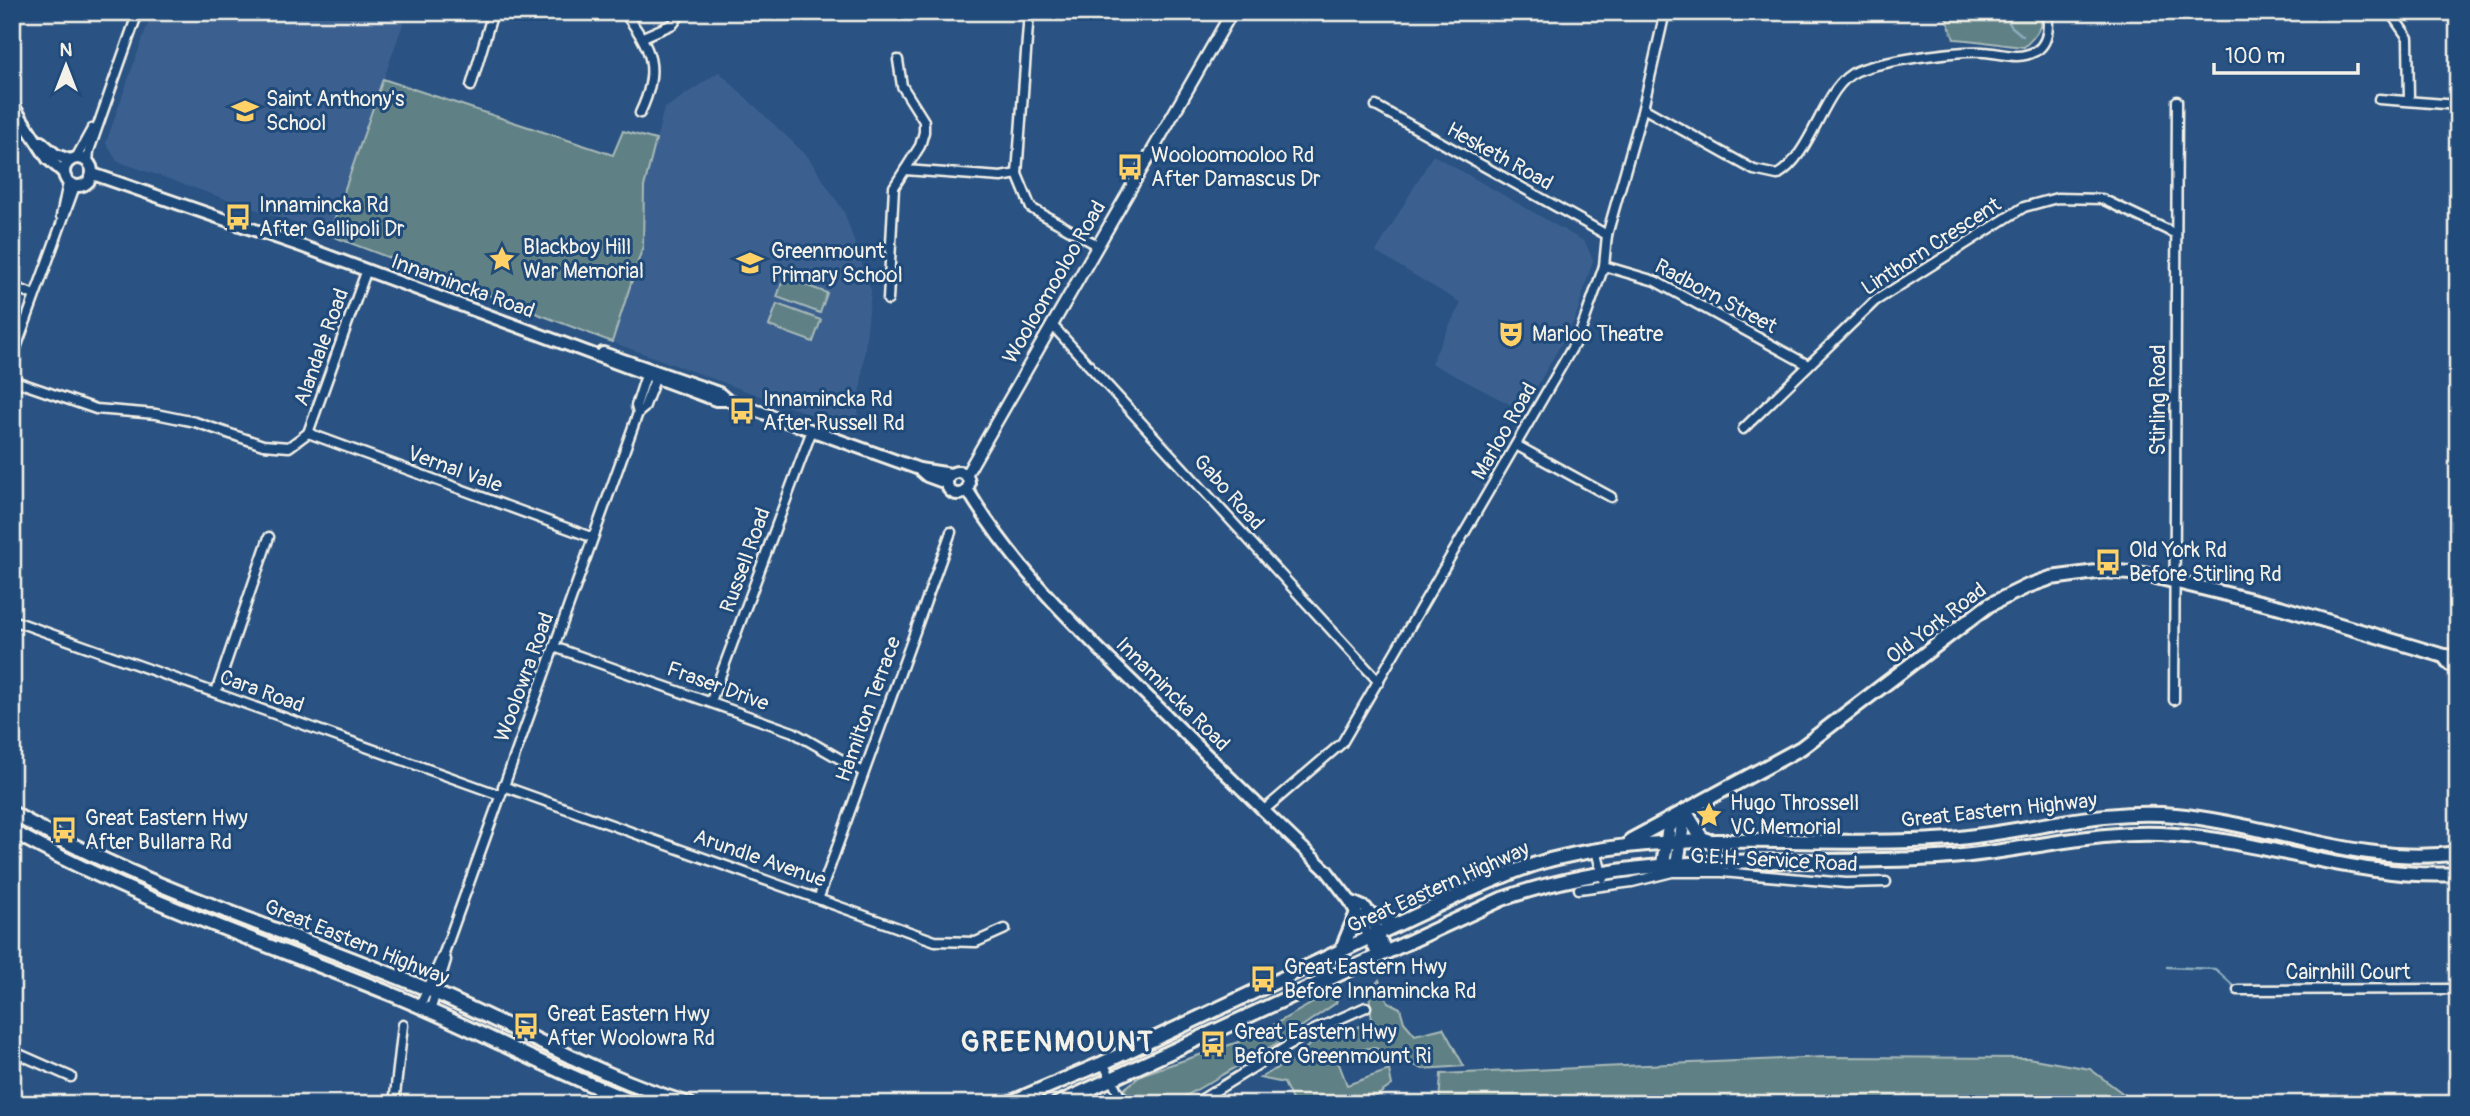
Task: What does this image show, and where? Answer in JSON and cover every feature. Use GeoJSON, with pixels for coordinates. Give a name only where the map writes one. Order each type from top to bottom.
{"type":"FeatureCollection","features":[{"type":"Feature","properties":{"kind":"main road"},"geometry":{"type":"LineString","coordinates":[[12,104],[48,159],[69,180]]}},
{"type":"Feature","properties":{"kind":"main road"},"geometry":{"type":"LineString","coordinates":[[31,133],[56,155],[88,162],[91,178],[69,180]]}},
{"type":"Feature","properties":{"kind":"main road"},"geometry":{"type":"LineString","coordinates":[[69,180],[73,159]]}},
{"type":"Feature","properties":{"kind":"main road","name":"Innamincka Road"},"geometry":{"type":"LineString","coordinates":[[91,178],[136,188],[580,348],[719,393],[727,400],[919,469],[956,476],[952,492],[965,491],[970,506],[976,507],[1026,573],[1327,872],[1350,901],[1360,904],[1362,914]]}},
{"type":"Feature","properties":{"kind":"main road"},"geometry":{"type":"LineString","coordinates":[[956,476],[965,491]]}},
{"type":"Feature","properties":{"kind":"main road","name":"Old York Road"},"geometry":{"type":"LineString","coordinates":[[1663,864],[1669,827],[1685,811],[1801,748],[1974,616],[2028,586],[2075,573],[2104,571],[2144,574],[2280,607],[2444,656],[2458,657]]}},
{"type":"Feature","properties":{"kind":"main road","name":"Old York Road"},"geometry":{"type":"LineString","coordinates":[[2444,656],[2458,666]]}},
{"type":"Feature","properties":{"kind":"main road"},"geometry":{"type":"LineString","coordinates":[[1685,811],[1701,837],[1710,842]]}},
{"type":"Feature","properties":{"kind":"main road"},"geometry":{"type":"LineString","coordinates":[[1677,864],[1678,842],[1685,824],[1685,811]]}},
{"type":"Feature","properties":{"kind":"main road"},"geometry":{"type":"LineString","coordinates":[[1602,849],[1640,837],[1685,811]]}},
{"type":"Feature","properties":{"kind":"main road","name":"Great Eastern Highway"},"geometry":{"type":"LineString","coordinates":[[12,813],[125,871],[431,991],[641,1088],[689,1104]]}},
{"type":"Feature","properties":{"kind":"main road","name":"Great Eastern Highway"},"geometry":{"type":"LineString","coordinates":[[1007,1104],[1103,1063],[1373,935],[1523,868],[1602,849],[1665,842],[1937,840],[2095,818],[2173,815],[2380,852],[2423,856],[2458,853]]}},
{"type":"Feature","properties":{"kind":"main road","name":"Great Eastern Highway"},"geometry":{"type":"LineString","coordinates":[[12,831],[82,868],[180,911],[425,1008],[582,1083],[638,1104]]}},
{"type":"Feature","properties":{"kind":"main road","name":"Great Eastern Highway"},"geometry":{"type":"LineString","coordinates":[[1057,1104],[1502,900],[1565,879],[1603,878],[1663,864],[1941,858],[2100,836],[2172,834],[2214,839],[2304,859],[2378,871],[2458,874]]}},
{"type":"Feature","properties":{"kind":"main road"},"geometry":{"type":"LineString","coordinates":[[1362,914],[1395,925]]}},
{"type":"Feature","properties":{"kind":"main road"},"geometry":{"type":"LineString","coordinates":[[1362,914],[1383,955]]}},
{"type":"Feature","properties":{"kind":"main road"},"geometry":{"type":"LineString","coordinates":[[1341,951],[1362,914]]}},
{"type":"Feature","properties":{"kind":"street"},"geometry":{"type":"LineString","coordinates":[[88,162],[138,12]]}},
{"type":"Feature","properties":{"kind":"street"},"geometry":{"type":"LineString","coordinates":[[471,86],[493,12]]}},
{"type":"Feature","properties":{"kind":"street"},"geometry":{"type":"LineString","coordinates":[[624,12],[643,37],[653,68],[652,89],[640,113]]}},
{"type":"Feature","properties":{"kind":"street"},"geometry":{"type":"LineString","coordinates":[[643,37],[673,24],[682,12]]}},
{"type":"Feature","properties":{"kind":"street"},"geometry":{"type":"LineString","coordinates":[[1029,12],[1017,174],[1031,208],[1097,245]]}},
{"type":"Feature","properties":{"kind":"street","name":"Wooloomooloo Road"},"geometry":{"type":"LineString","coordinates":[[956,476],[972,461],[1232,12]]}},
{"type":"Feature","properties":{"kind":"street","name":"Marloo Road"},"geometry":{"type":"LineString","coordinates":[[1263,811],[1342,743],[1579,337],[1604,266],[1607,235],[1643,108],[1665,12]]}},
{"type":"Feature","properties":{"kind":"street"},"geometry":{"type":"LineString","coordinates":[[1643,108],[1754,170],[1777,175],[1797,160],[1839,86],[1855,71],[1957,53],[2027,55],[2039,49],[2045,41],[2048,32],[2047,12]]}},
{"type":"Feature","properties":{"kind":"street"},"geometry":{"type":"LineString","coordinates":[[2390,12],[2408,38],[2409,100]]}},
{"type":"Feature","properties":{"kind":"street"},"geometry":{"type":"LineString","coordinates":[[888,300],[894,187],[920,146],[924,121],[902,86],[898,60]]}},
{"type":"Feature","properties":{"kind":"street"},"geometry":{"type":"LineString","coordinates":[[2379,99],[2458,105]]}},
{"type":"Feature","properties":{"kind":"street","name":"Stirling Road"},"geometry":{"type":"LineString","coordinates":[[2174,700],[2177,100]]}},
{"type":"Feature","properties":{"kind":"street","name":"Hesketh Road"},"geometry":{"type":"LineString","coordinates":[[1376,106],[1607,235]]}},
{"type":"Feature","properties":{"kind":"street"},"geometry":{"type":"LineString","coordinates":[[73,159],[103,112]]}},
{"type":"Feature","properties":{"kind":"street"},"geometry":{"type":"LineString","coordinates":[[905,170],[1001,177],[1017,174]]}},
{"type":"Feature","properties":{"kind":"street"},"geometry":{"type":"LineString","coordinates":[[12,359],[60,226],[69,180]]}},
{"type":"Feature","properties":{"kind":"street","name":"Linthorn Crescent"},"geometry":{"type":"LineString","coordinates":[[1743,429],[1875,301],[2024,207],[2057,198],[2102,199],[2176,234]]}},
{"type":"Feature","properties":{"kind":"street","name":"Radborn Street"},"geometry":{"type":"LineString","coordinates":[[1604,266],[1656,281],[1808,365]]}},
{"type":"Feature","properties":{"kind":"street","name":"Alandale Road"},"geometry":{"type":"LineString","coordinates":[[308,433],[366,272]]}},
{"type":"Feature","properties":{"kind":"street"},"geometry":{"type":"LineString","coordinates":[[12,286],[34,295]]}},
{"type":"Feature","properties":{"kind":"street","name":"Gabo Road"},"geometry":{"type":"LineString","coordinates":[[1052,325],[1379,682]]}},
{"type":"Feature","properties":{"kind":"street","name":"Woolowra Road"},"geometry":{"type":"LineString","coordinates":[[425,1008],[591,537],[638,413],[644,408],[652,373]]}},
{"type":"Feature","properties":{"kind":"street"},"geometry":{"type":"LineString","coordinates":[[12,380],[96,410],[156,414],[195,422],[262,445],[289,447],[308,433]]}},
{"type":"Feature","properties":{"kind":"street","name":"Russell Road"},"geometry":{"type":"LineString","coordinates":[[711,701],[812,430]]}},
{"type":"Feature","properties":{"kind":"street","name":"Vernal Vale"},"geometry":{"type":"LineString","coordinates":[[308,433],[591,537]]}},
{"type":"Feature","properties":{"kind":"street"},"geometry":{"type":"LineString","coordinates":[[1516,445],[1611,497]]}},
{"type":"Feature","properties":{"kind":"street","name":"Hamilton Terrace"},"geometry":{"type":"LineString","coordinates":[[819,897],[951,532]]}},
{"type":"Feature","properties":{"kind":"street"},"geometry":{"type":"LineString","coordinates":[[216,692],[269,537]]}},
{"type":"Feature","properties":{"kind":"street","name":"Cara Road"},"geometry":{"type":"LineString","coordinates":[[12,620],[502,791]]}},
{"type":"Feature","properties":{"kind":"street","name":"Fraser Drive"},"geometry":{"type":"LineString","coordinates":[[554,647],[711,701],[813,741],[863,772]]}},
{"type":"Feature","properties":{"kind":"street","name":"Arundle Avenue"},"geometry":{"type":"LineString","coordinates":[[502,791],[819,897],[935,941],[976,942],[1005,929]]}},
{"type":"Feature","properties":{"kind":"street"},"geometry":{"type":"LineString","coordinates":[[1602,849],[1603,878]]}},
{"type":"Feature","properties":{"kind":"street","name":"G.E.H. Service Road"},"geometry":{"type":"LineString","coordinates":[[1579,889],[1603,878],[1632,882],[1672,872],[1722,872],[1846,883],[1886,882]]}},
{"type":"Feature","properties":{"kind":"street","name":"Cairnhill Court"},"geometry":{"type":"LineString","coordinates":[[2238,990],[2458,989]]}},
{"type":"Feature","properties":{"kind":"street"},"geometry":{"type":"LineString","coordinates":[[1194,1104],[1312,1031],[1366,1007]]}},
{"type":"Feature","properties":{"kind":"street"},"geometry":{"type":"LineString","coordinates":[[394,1104],[403,1025]]}},
{"type":"Feature","properties":{"kind":"street"},"geometry":{"type":"LineString","coordinates":[[12,1051],[71,1077]]}},
{"type":"Feature","properties":{"kind":"street"},"geometry":{"type":"LineString","coordinates":[[1103,1063],[1124,1104]]}},
{"type":"Feature","properties":{"kind":"shaded area","name":"Saint Anthony's School"},"geometry":{"type":"Polygon","coordinates":[[[152,12],[407,12],[329,235],[117,161],[106,143],[152,12]]]}},
{"type":"Feature","properties":{"kind":"shaded area","name":"Greenmount Primary School"},"geometry":{"type":"Polygon","coordinates":[[[719,72],[808,157],[844,212],[871,291],[856,431],[612,342],[643,246],[644,187],[664,109],[719,72]]]}},
{"type":"Feature","properties":{"kind":"shaded area"},"geometry":{"type":"Polygon","coordinates":[[[1433,155],[1585,242],[1593,260],[1575,319],[1523,411],[1431,363],[1461,303],[1376,252],[1433,155]]]}},
{"type":"Feature","properties":{"kind":"green space"},"geometry":{"type":"Polygon","coordinates":[[[1944,12],[2041,12],[2041,23],[2038,31],[2024,47],[1954,39],[1944,12]]]}},
{"type":"Feature","properties":{"kind":"green space"},"geometry":{"type":"Polygon","coordinates":[[[383,79],[613,155],[623,131],[656,140],[644,187],[643,246],[612,342],[329,235],[383,79]]]}},
{"type":"Feature","properties":{"kind":"green space"},"geometry":{"type":"Polygon","coordinates":[[[784,277],[827,293],[820,313],[777,297],[784,277]]]}},
{"type":"Feature","properties":{"kind":"green space"},"geometry":{"type":"Polygon","coordinates":[[[777,304],[821,320],[813,342],[769,326],[777,304]]]}},
{"type":"Feature","properties":{"kind":"green space"},"geometry":{"type":"Polygon","coordinates":[[[1379,980],[1388,1002],[1400,1008],[1404,1022],[1415,1035],[1443,1028],[1464,1066],[1423,1069],[1373,1047],[1336,1056],[1347,1085],[1389,1070],[1392,1085],[1365,1104],[1294,1104],[1284,1083],[1260,1078],[1291,1060],[1312,1043],[1372,1022],[1369,992],[1379,980]]]}},
{"type":"Feature","properties":{"kind":"green space"},"geometry":{"type":"Polygon","coordinates":[[[1341,987],[1336,1003],[1279,1042],[1172,1104],[1135,1104],[1124,1089],[1143,1074],[1250,1038],[1341,987]]]}},
{"type":"Feature","properties":{"kind":"green space"},"geometry":{"type":"Polygon","coordinates":[[[1825,1057],[2028,1058],[2090,1069],[2137,1104],[1439,1104],[1441,1074],[1825,1057]]]}},
{"type":"Feature","properties":{"kind":"waterway"},"geometry":{"type":"LineString","coordinates":[[2004,12],[2011,26],[2023,36]]}},
{"type":"Feature","properties":{"kind":"waterway"},"geometry":{"type":"LineString","coordinates":[[2167,967],[2215,969],[2236,988]]}},
{"type":"Feature","properties":{"kind":"place","name":"Saint Anthony's School"},"geometry":{"type":"Point","coordinates":[245,111]}},
{"type":"Feature","properties":{"kind":"place","name":"Wooloomooloo Rd After Damascus Dr"},"geometry":{"type":"Point","coordinates":[1130,167]}},
{"type":"Feature","properties":{"kind":"place","name":"Innamincka Rd After Gallipoli Dr"},"geometry":{"type":"Point","coordinates":[238,217]}},
{"type":"Feature","properties":{"kind":"place","name":"Blackboy Hill War Memorial"},"geometry":{"type":"Point","coordinates":[502,259]}},
{"type":"Feature","properties":{"kind":"place","name":"Greenmount Primary School"},"geometry":{"type":"Point","coordinates":[750,263]}},
{"type":"Feature","properties":{"kind":"place","name":"Marloo Theatre"},"geometry":{"type":"Point","coordinates":[1511,334]}},
{"type":"Feature","properties":{"kind":"place","name":"Innamincka Rd After Russell Rd"},"geometry":{"type":"Point","coordinates":[742,411]}},
{"type":"Feature","properties":{"kind":"place","name":"Old York Rd Before Stirling Rd"},"geometry":{"type":"Point","coordinates":[2108,562]}},
{"type":"Feature","properties":{"kind":"place","name":"Hugo Throssell VC Memorial"},"geometry":{"type":"Point","coordinates":[1709,815]}},
{"type":"Feature","properties":{"kind":"place","name":"Great Eastern Hwy After Bullarra Rd"},"geometry":{"type":"Point","coordinates":[64,830]}},
{"type":"Feature","properties":{"kind":"place","name":"Great Eastern Hwy Before Innamincka Rd"},"geometry":{"type":"Point","coordinates":[1263,979]}},
{"type":"Feature","properties":{"kind":"place","name":"Great Eastern Hwy After Woolowra Rd"},"geometry":{"type":"Point","coordinates":[526,1026]}},
{"type":"Feature","properties":{"kind":"place","name":"Great Eastern Hwy Before Greenmount Ri"},"geometry":{"type":"Point","coordinates":[1213,1044]}},
{"type":"Feature","properties":{"kind":"district","name":"GREENMOUNT"},"geometry":{"type":"Point","coordinates":[1058,1041]}}]}
